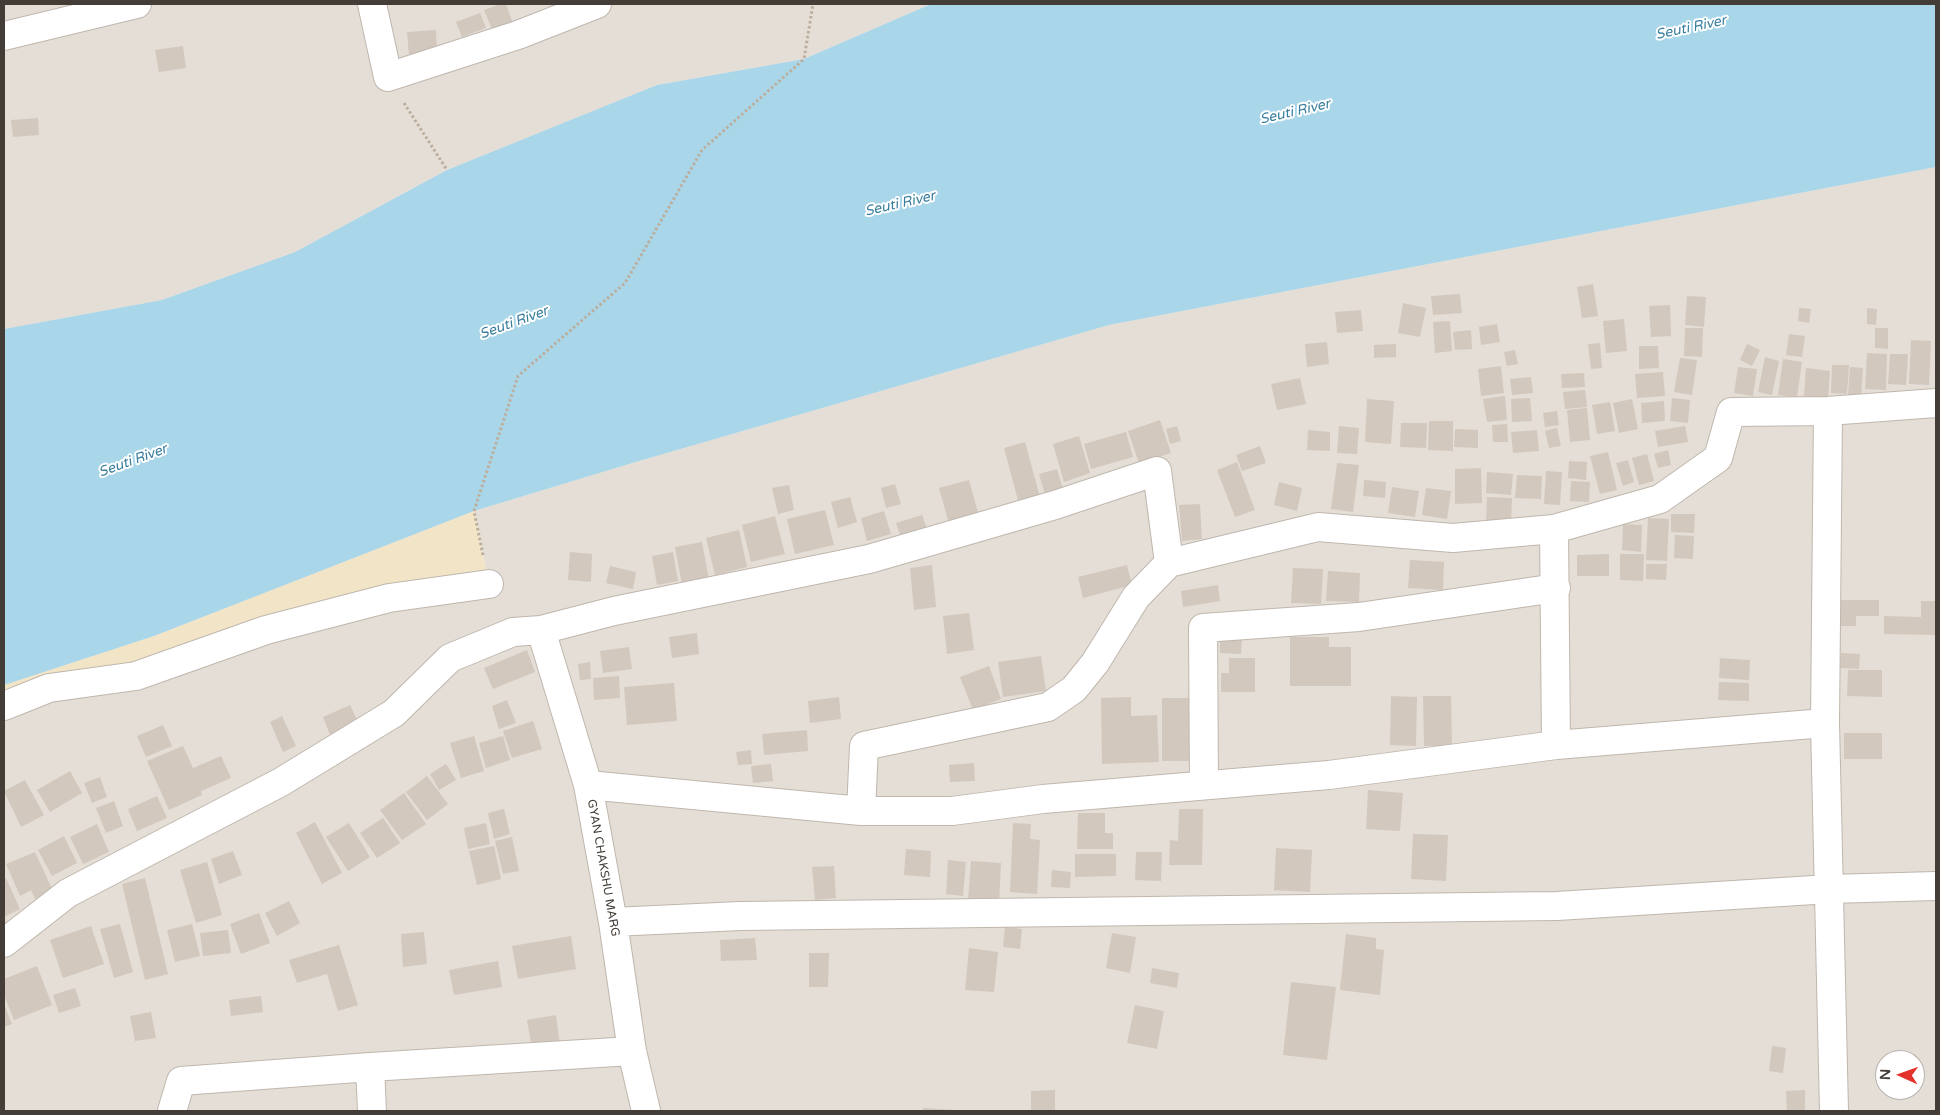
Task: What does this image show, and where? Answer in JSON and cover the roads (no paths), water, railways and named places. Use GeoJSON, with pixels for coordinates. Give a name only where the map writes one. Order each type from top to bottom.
{"type":"FeatureCollection","features":[{"type":"Feature","properties":{"kind":"street"},"geometry":{"type":"LineString","coordinates":[[4,36],[137,4]]}},
{"type":"Feature","properties":{"kind":"street"},"geometry":{"type":"LineString","coordinates":[[372,4],[388,77],[518,35],[597,4]]}},
{"type":"Feature","properties":{"kind":"street"},"geometry":{"type":"LineString","coordinates":[[861,811],[864,746],[1048,707],[1074,689],[1095,663],[1136,597],[1169,563],[1318,527],[1453,538],[1554,529],[1660,499],[1718,458],[1731,412],[1828,411],[1936,403]]}},
{"type":"Feature","properties":{"kind":"street"},"geometry":{"type":"LineString","coordinates":[[1828,411],[1826,724],[1834,1111]]}},
{"type":"Feature","properties":{"kind":"street"},"geometry":{"type":"LineString","coordinates":[[4,943],[68,893],[281,782],[394,712],[450,658],[513,632],[541,630],[614,611],[869,559],[1055,505],[1157,471],[1169,563]]}},
{"type":"Feature","properties":{"kind":"street"},"geometry":{"type":"LineString","coordinates":[[1554,529],[1556,745]]}},
{"type":"Feature","properties":{"kind":"street"},"geometry":{"type":"LineString","coordinates":[[4,706],[49,688],[136,676],[266,630],[380,601],[489,584]]}},
{"type":"Feature","properties":{"kind":"street"},"geometry":{"type":"LineString","coordinates":[[1204,785],[1202,628],[1359,617],[1556,588]]}},
{"type":"Feature","properties":{"kind":"street","name":"GYAN CHAKSHU MARG"},"geometry":{"type":"LineString","coordinates":[[541,630],[588,785],[613,922],[632,1051],[646,1111]]}},
{"type":"Feature","properties":{"kind":"street"},"geometry":{"type":"LineString","coordinates":[[588,785],[861,811],[952,811],[1043,799],[1328,775],[1556,745],[1826,724]]}},
{"type":"Feature","properties":{"kind":"street"},"geometry":{"type":"LineString","coordinates":[[613,922],[740,916],[1557,906],[1830,889],[1936,886]]}},
{"type":"Feature","properties":{"kind":"street"},"geometry":{"type":"LineString","coordinates":[[172,1111],[181,1081],[632,1051]]}},
{"type":"Feature","properties":{"kind":"street"},"geometry":{"type":"LineString","coordinates":[[370,1067],[372,1111]]}},
{"type":"Feature","properties":{"kind":"water","name":"Seuti River"},"geometry":{"type":"Polygon","coordinates":[[[931,4],[1936,4],[1936,167],[1109,325],[639,461],[474,511],[154,636],[4,685],[4,329],[162,300],[295,252],[447,170],[657,85],[804,59],[931,4]]]}}]}
